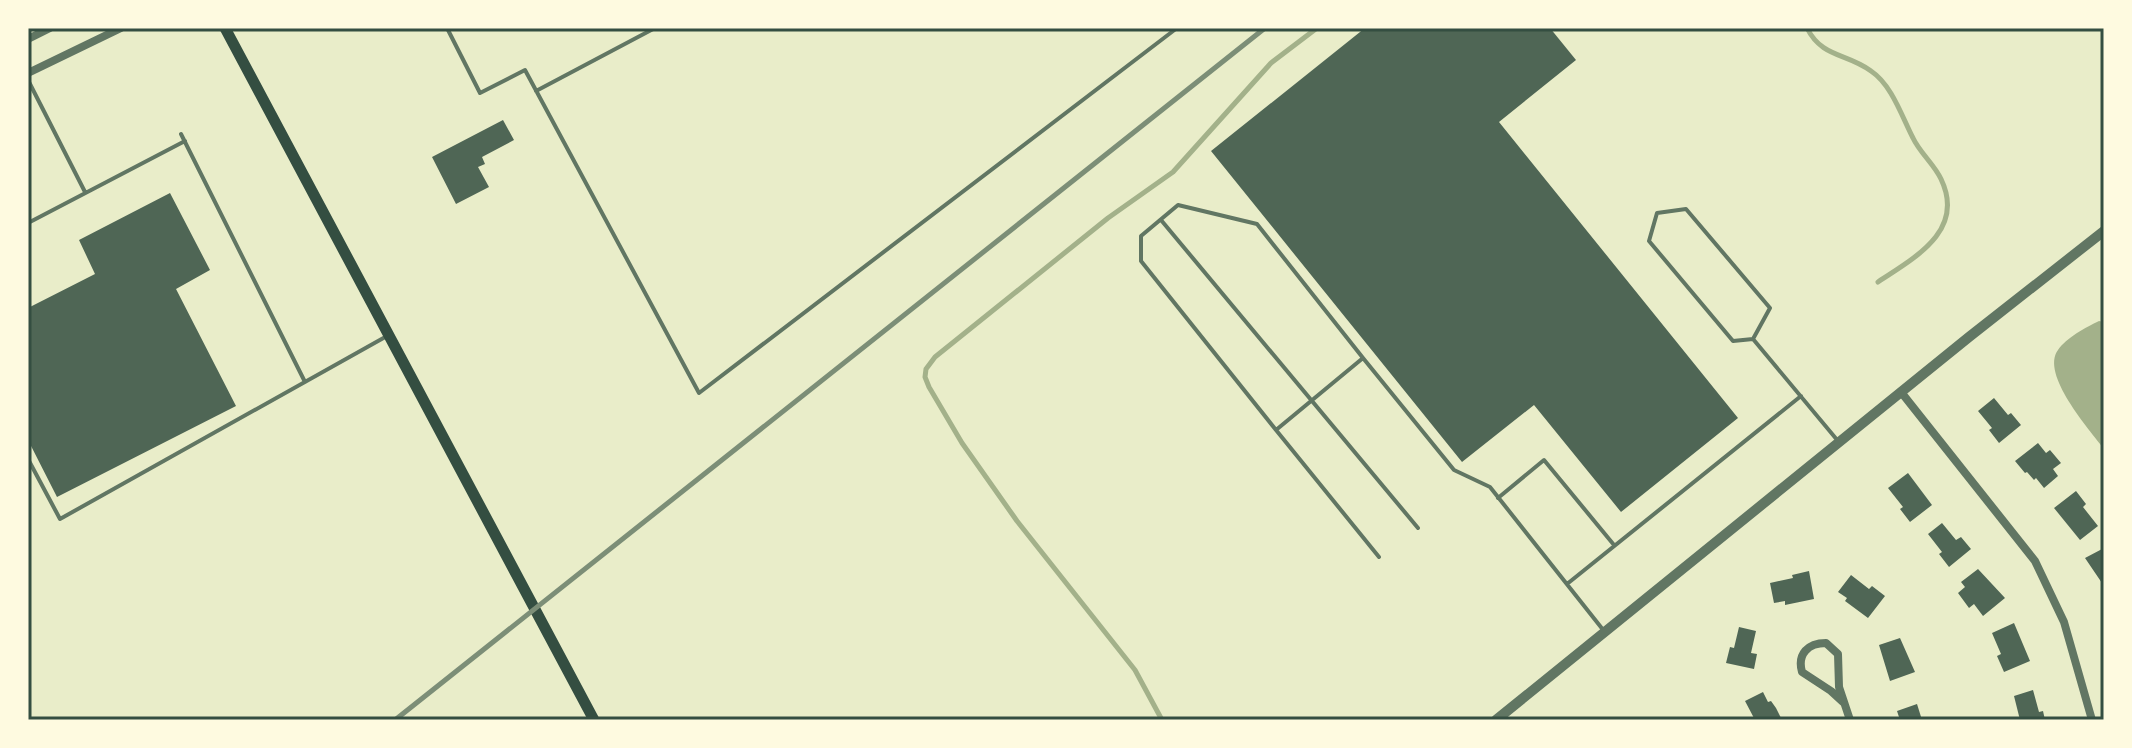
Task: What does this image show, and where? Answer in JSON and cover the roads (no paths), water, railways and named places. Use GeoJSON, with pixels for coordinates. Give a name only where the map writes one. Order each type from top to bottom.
{"type":"FeatureCollection","features":[{"type":"Feature","properties":{"kind":"main road"},"geometry":{"type":"LineString","coordinates":[[225,28],[594,720]]}},
{"type":"Feature","properties":{"kind":"street"},"geometry":{"type":"LineString","coordinates":[[28,39],[50,28]]}},
{"type":"Feature","properties":{"kind":"street"},"geometry":{"type":"LineString","coordinates":[[28,73],[121,28]]}},
{"type":"Feature","properties":{"kind":"street"},"geometry":{"type":"LineString","coordinates":[[1496,720],[2104,231]]}},
{"type":"Feature","properties":{"kind":"street"},"geometry":{"type":"LineString","coordinates":[[1901,392],[2035,561],[2061,612],[2092,720]]}},
{"type":"Feature","properties":{"kind":"street"},"geometry":{"type":"LineString","coordinates":[[1843,702],[1802,672],[1800,660],[1813,645],[1826,643],[1838,654],[1843,702],[1850,720]]}},
{"type":"Feature","properties":{"kind":"lane"},"geometry":{"type":"LineString","coordinates":[[447,28],[480,93],[525,70],[699,393],[1177,28]]}},
{"type":"Feature","properties":{"kind":"lane"},"geometry":{"type":"LineString","coordinates":[[536,91],[655,28]]}},
{"type":"Feature","properties":{"kind":"lane"},"geometry":{"type":"LineString","coordinates":[[28,80],[86,193]]}},
{"type":"Feature","properties":{"kind":"lane"},"geometry":{"type":"LineString","coordinates":[[181,134],[305,382]]}},
{"type":"Feature","properties":{"kind":"lane"},"geometry":{"type":"LineString","coordinates":[[28,223],[185,141]]}},
{"type":"Feature","properties":{"kind":"lane"},"geometry":{"type":"LineString","coordinates":[[1379,557],[1141,261],[1141,236],[1178,205],[1257,224],[1454,470],[1490,487],[1605,632]]}},
{"type":"Feature","properties":{"kind":"lane"},"geometry":{"type":"LineString","coordinates":[[1686,209],[1770,308],[1753,339],[1733,341],[1649,241],[1657,213],[1686,209]]}},
{"type":"Feature","properties":{"kind":"lane"},"geometry":{"type":"LineString","coordinates":[[1161,220],[1418,528]]}},
{"type":"Feature","properties":{"kind":"lane"},"geometry":{"type":"LineString","coordinates":[[28,459],[60,519],[389,334]]}},
{"type":"Feature","properties":{"kind":"lane"},"geometry":{"type":"LineString","coordinates":[[1753,339],[1840,443]]}},
{"type":"Feature","properties":{"kind":"lane"},"geometry":{"type":"LineString","coordinates":[[1276,430],[1363,358]]}},
{"type":"Feature","properties":{"kind":"lane"},"geometry":{"type":"LineString","coordinates":[[1567,584],[1801,396]]}},
{"type":"Feature","properties":{"kind":"lane"},"geometry":{"type":"LineString","coordinates":[[1498,498],[1544,460],[1614,546]]}},
{"type":"Feature","properties":{"kind":"waterway"},"geometry":{"type":"LineString","coordinates":[[1162,720],[1135,670],[1017,521],[962,443],[929,387],[926,369],[935,357],[1108,218],[1173,172],[1271,63],[1317,28]]}},
{"type":"Feature","properties":{"kind":"waterway"},"geometry":{"type":"LineString","coordinates":[[1807,28],[1820,45],[1862,65],[1885,84],[1916,143],[1941,179],[1947,197],[1947,214],[1942,228],[1932,241],[1907,263],[1878,282]]}},
{"type":"Feature","properties":{"kind":"railway"},"geometry":{"type":"LineString","coordinates":[[395,720],[1265,28]]}}]}
